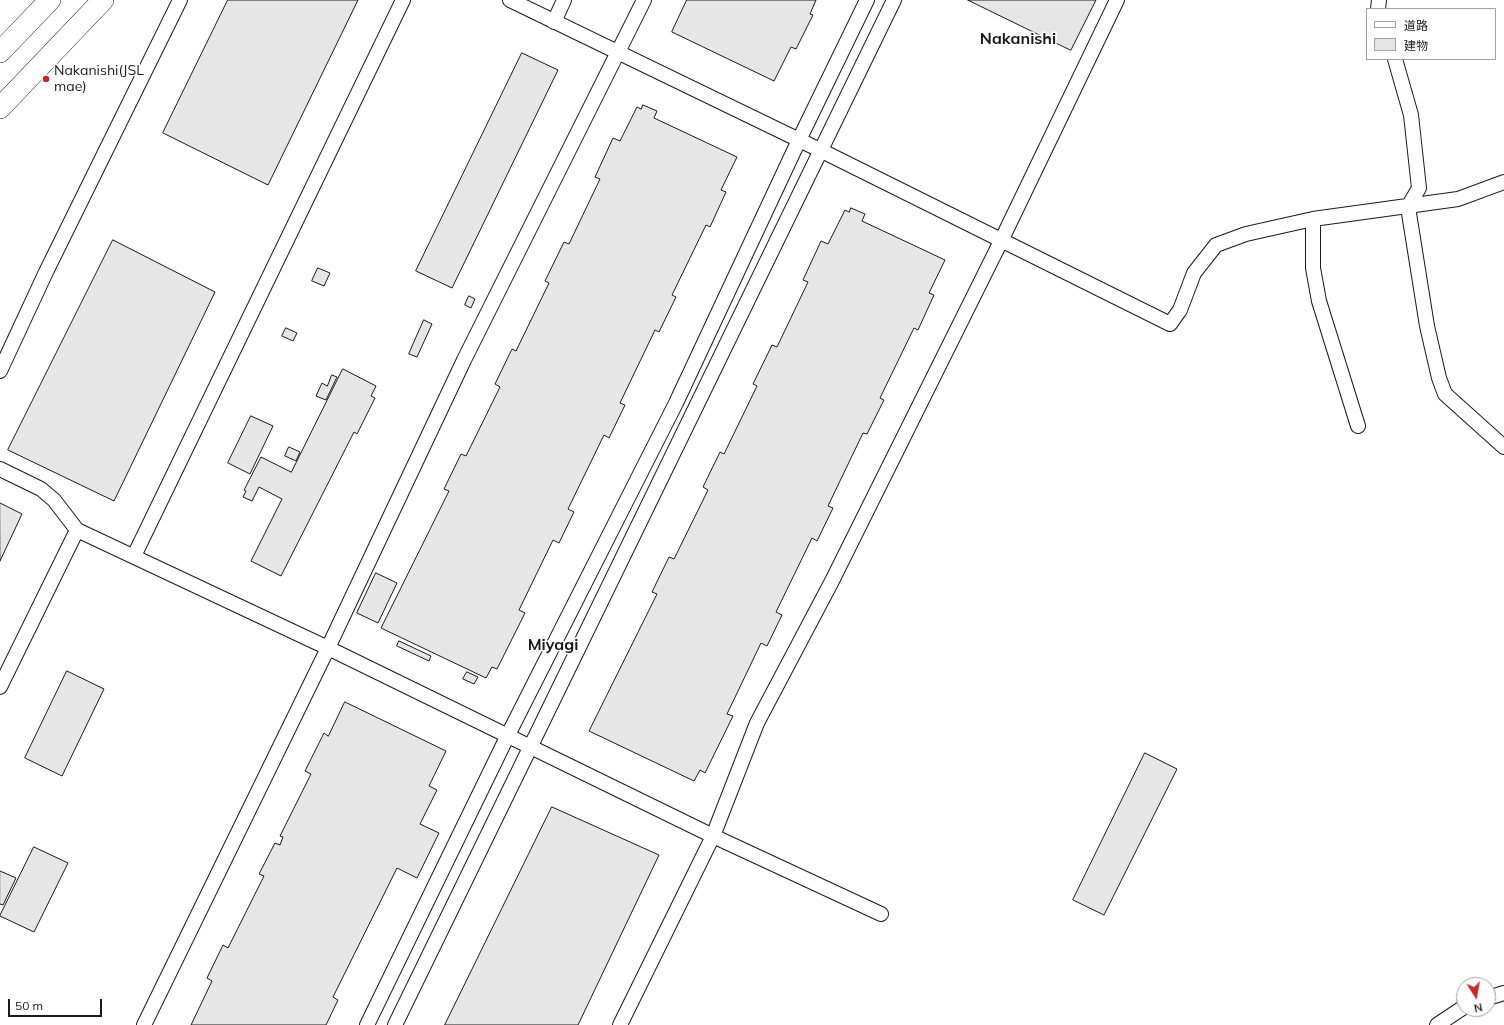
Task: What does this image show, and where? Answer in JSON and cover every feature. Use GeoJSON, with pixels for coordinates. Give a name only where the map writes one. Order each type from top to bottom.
{"type":"FeatureCollection","features":[{"type":"Feature","properties":{"kind":"highway"},"geometry":{"type":"LineString","coordinates":[[0,52],[50,0]]}},
{"type":"Feature","properties":{"kind":"highway"},"geometry":{"type":"LineString","coordinates":[[0,108],[103,0]]}},
{"type":"Feature","properties":{"kind":"lane"},"geometry":{"type":"LineString","coordinates":[[0,371],[46,272],[180,0]]}},
{"type":"Feature","properties":{"kind":"lane"},"geometry":{"type":"LineString","coordinates":[[134,556],[404,0]]}},
{"type":"Feature","properties":{"kind":"lane"},"geometry":{"type":"LineString","coordinates":[[510,0],[1002,239],[1170,324],[1180,310],[1194,273],[1216,245],[1246,234],[1313,219],[1458,199],[1504,182]]}},
{"type":"Feature","properties":{"kind":"lane"},"geometry":{"type":"LineString","coordinates":[[554,22],[564,0]]}},
{"type":"Feature","properties":{"kind":"lane"},"geometry":{"type":"LineString","coordinates":[[144,1025],[328,648],[464,360],[644,0]]}},
{"type":"Feature","properties":{"kind":"lane"},"geometry":{"type":"LineString","coordinates":[[367,1025],[507,737],[676,403],[866,0]]}},
{"type":"Feature","properties":{"kind":"lane"},"geometry":{"type":"LineString","coordinates":[[395,1025],[822,151],[894,0]]}},
{"type":"Feature","properties":{"kind":"lane"},"geometry":{"type":"LineString","coordinates":[[620,1025],[713,836],[757,723],[832,581],[1002,239],[1117,0]]}},
{"type":"Feature","properties":{"kind":"lane"},"geometry":{"type":"LineString","coordinates":[[1395,60],[1411,115],[1419,188],[1408,207],[1428,326],[1439,378],[1445,394],[1504,447]]}},
{"type":"Feature","properties":{"kind":"lane"},"geometry":{"type":"LineString","coordinates":[[1313,219],[1313,268],[1319,301],[1358,426]]}},
{"type":"Feature","properties":{"kind":"lane"},"geometry":{"type":"LineString","coordinates":[[0,469],[41,489],[54,500],[77,530],[328,648],[507,737],[713,836],[881,914]]}},
{"type":"Feature","properties":{"kind":"lane"},"geometry":{"type":"LineString","coordinates":[[0,687],[77,530]]}},
{"type":"Feature","properties":{"kind":"lane"},"geometry":{"type":"LineString","coordinates":[[1437,1025],[1456,1012]]}},
{"type":"Feature","properties":{"kind":"building"},"geometry":{"type":"Polygon","coordinates":[[[228,0],[358,0],[268,185],[163,133],[228,0]]]}},
{"type":"Feature","properties":{"kind":"building"},"geometry":{"type":"Polygon","coordinates":[[[687,0],[816,0],[810,14],[813,15],[796,49],[791,47],[774,81],[672,32],[687,0]]]}},
{"type":"Feature","properties":{"kind":"building"},"geometry":{"type":"Polygon","coordinates":[[[968,0],[1096,0],[1071,50],[968,0]]]}},
{"type":"Feature","properties":{"kind":"building"},"geometry":{"type":"Polygon","coordinates":[[[522,53],[558,70],[452,288],[416,271],[522,53]]]}},
{"type":"Feature","properties":{"kind":"building"},"geometry":{"type":"Polygon","coordinates":[[[643,105],[657,111],[654,118],[737,157],[721,190],[726,192],[710,227],[706,225],[672,295],[676,297],[659,332],[655,330],[620,403],[625,405],[609,438],[604,435],[568,509],[574,512],[559,543],[553,540],[519,610],[525,613],[497,669],[492,667],[486,678],[381,628],[449,491],[444,489],[461,454],[466,456],[500,387],[495,384],[512,349],[516,351],[549,283],[545,281],[564,242],[569,244],[600,179],[595,177],[613,138],[620,141],[637,107],[641,109],[643,105]]]}},
{"type":"Feature","properties":{"kind":"building"},"geometry":{"type":"Polygon","coordinates":[[[851,208],[865,214],[862,221],[945,260],[929,293],[934,295],[918,330],[914,328],[880,398],[884,400],[867,434],[863,433],[828,506],[833,508],[817,541],[812,538],[776,612],[782,615],[767,646],[761,643],[727,714],[733,716],[705,773],[700,770],[694,781],[589,731],[657,594],[652,592],[669,557],[674,559],[708,490],[703,487],[720,452],[724,454],[757,386],[753,384],[772,345],[777,347],[808,282],[803,280],[821,241],[828,244],[845,210],[849,212],[851,208]]]}},
{"type":"Feature","properties":{"kind":"building"},"geometry":{"type":"Polygon","coordinates":[[[113,240],[215,292],[114,501],[8,450],[113,240]]]}},
{"type":"Feature","properties":{"kind":"building"},"geometry":{"type":"Polygon","coordinates":[[[318,268],[330,273],[324,286],[312,281],[318,268]]]}},
{"type":"Feature","properties":{"kind":"building"},"geometry":{"type":"Polygon","coordinates":[[[469,296],[475,299],[471,308],[465,305],[469,296]]]}},
{"type":"Feature","properties":{"kind":"building"},"geometry":{"type":"Polygon","coordinates":[[[424,320],[432,324],[417,357],[409,354],[424,320]]]}},
{"type":"Feature","properties":{"kind":"building"},"geometry":{"type":"Polygon","coordinates":[[[286,328],[297,333],[293,341],[282,336],[286,328]]]}},
{"type":"Feature","properties":{"kind":"building"},"geometry":{"type":"Polygon","coordinates":[[[343,369],[376,386],[371,396],[375,398],[357,434],[354,432],[281,576],[251,561],[282,499],[259,487],[252,501],[243,497],[246,491],[244,490],[261,457],[291,472],[343,369]]]}},
{"type":"Feature","properties":{"kind":"building"},"geometry":{"type":"Polygon","coordinates":[[[332,375],[337,377],[326,400],[316,396],[322,383],[327,386],[332,375]]]}},
{"type":"Feature","properties":{"kind":"building"},"geometry":{"type":"Polygon","coordinates":[[[251,416],[273,426],[250,474],[228,463],[251,416]]]}},
{"type":"Feature","properties":{"kind":"building"},"geometry":{"type":"Polygon","coordinates":[[[289,447],[300,452],[296,461],[285,456],[289,447]]]}},
{"type":"Feature","properties":{"kind":"building"},"geometry":{"type":"Polygon","coordinates":[[[0,503],[22,514],[0,561],[0,503]]]}},
{"type":"Feature","properties":{"kind":"building"},"geometry":{"type":"Polygon","coordinates":[[[376,573],[397,583],[378,623],[357,613],[376,573]]]}},
{"type":"Feature","properties":{"kind":"building"},"geometry":{"type":"Polygon","coordinates":[[[399,641],[431,656],[429,661],[397,646],[399,641]]]}},
{"type":"Feature","properties":{"kind":"building"},"geometry":{"type":"Polygon","coordinates":[[[67,671],[104,689],[62,776],[25,758],[67,671]]]}},
{"type":"Feature","properties":{"kind":"building"},"geometry":{"type":"Polygon","coordinates":[[[467,672],[478,677],[474,684],[463,679],[467,672]]]}},
{"type":"Feature","properties":{"kind":"building"},"geometry":{"type":"Polygon","coordinates":[[[345,702],[446,751],[429,786],[437,790],[420,824],[439,833],[417,878],[397,868],[333,997],[338,1000],[326,1025],[191,1025],[212,981],[207,978],[223,945],[228,948],[264,876],[259,874],[275,843],[280,845],[283,837],[280,836],[311,774],[305,771],[324,733],[328,736],[345,702]]]}},
{"type":"Feature","properties":{"kind":"building"},"geometry":{"type":"Polygon","coordinates":[[[1145,753],[1177,769],[1104,915],[1073,900],[1145,753]]]}},
{"type":"Feature","properties":{"kind":"building"},"geometry":{"type":"Polygon","coordinates":[[[552,807],[659,855],[578,1025],[445,1025],[552,807]]]}},
{"type":"Feature","properties":{"kind":"building"},"geometry":{"type":"Polygon","coordinates":[[[34,847],[68,863],[34,932],[0,916],[34,847]]]}},
{"type":"Feature","properties":{"kind":"building"},"geometry":{"type":"Polygon","coordinates":[[[0,871],[16,878],[3,905],[0,904],[0,871]]]}},
{"type":"Feature","properties":{"kind":"place","name":"Nakanishi(JSL mae)"},"geometry":{"type":"Point","coordinates":[46,79]}},
{"type":"Feature","properties":{"kind":"district","name":"Nakanishi"},"geometry":{"type":"Point","coordinates":[1018,39]}},
{"type":"Feature","properties":{"kind":"district","name":"Miyagi"},"geometry":{"type":"Point","coordinates":[553,645]}}]}
